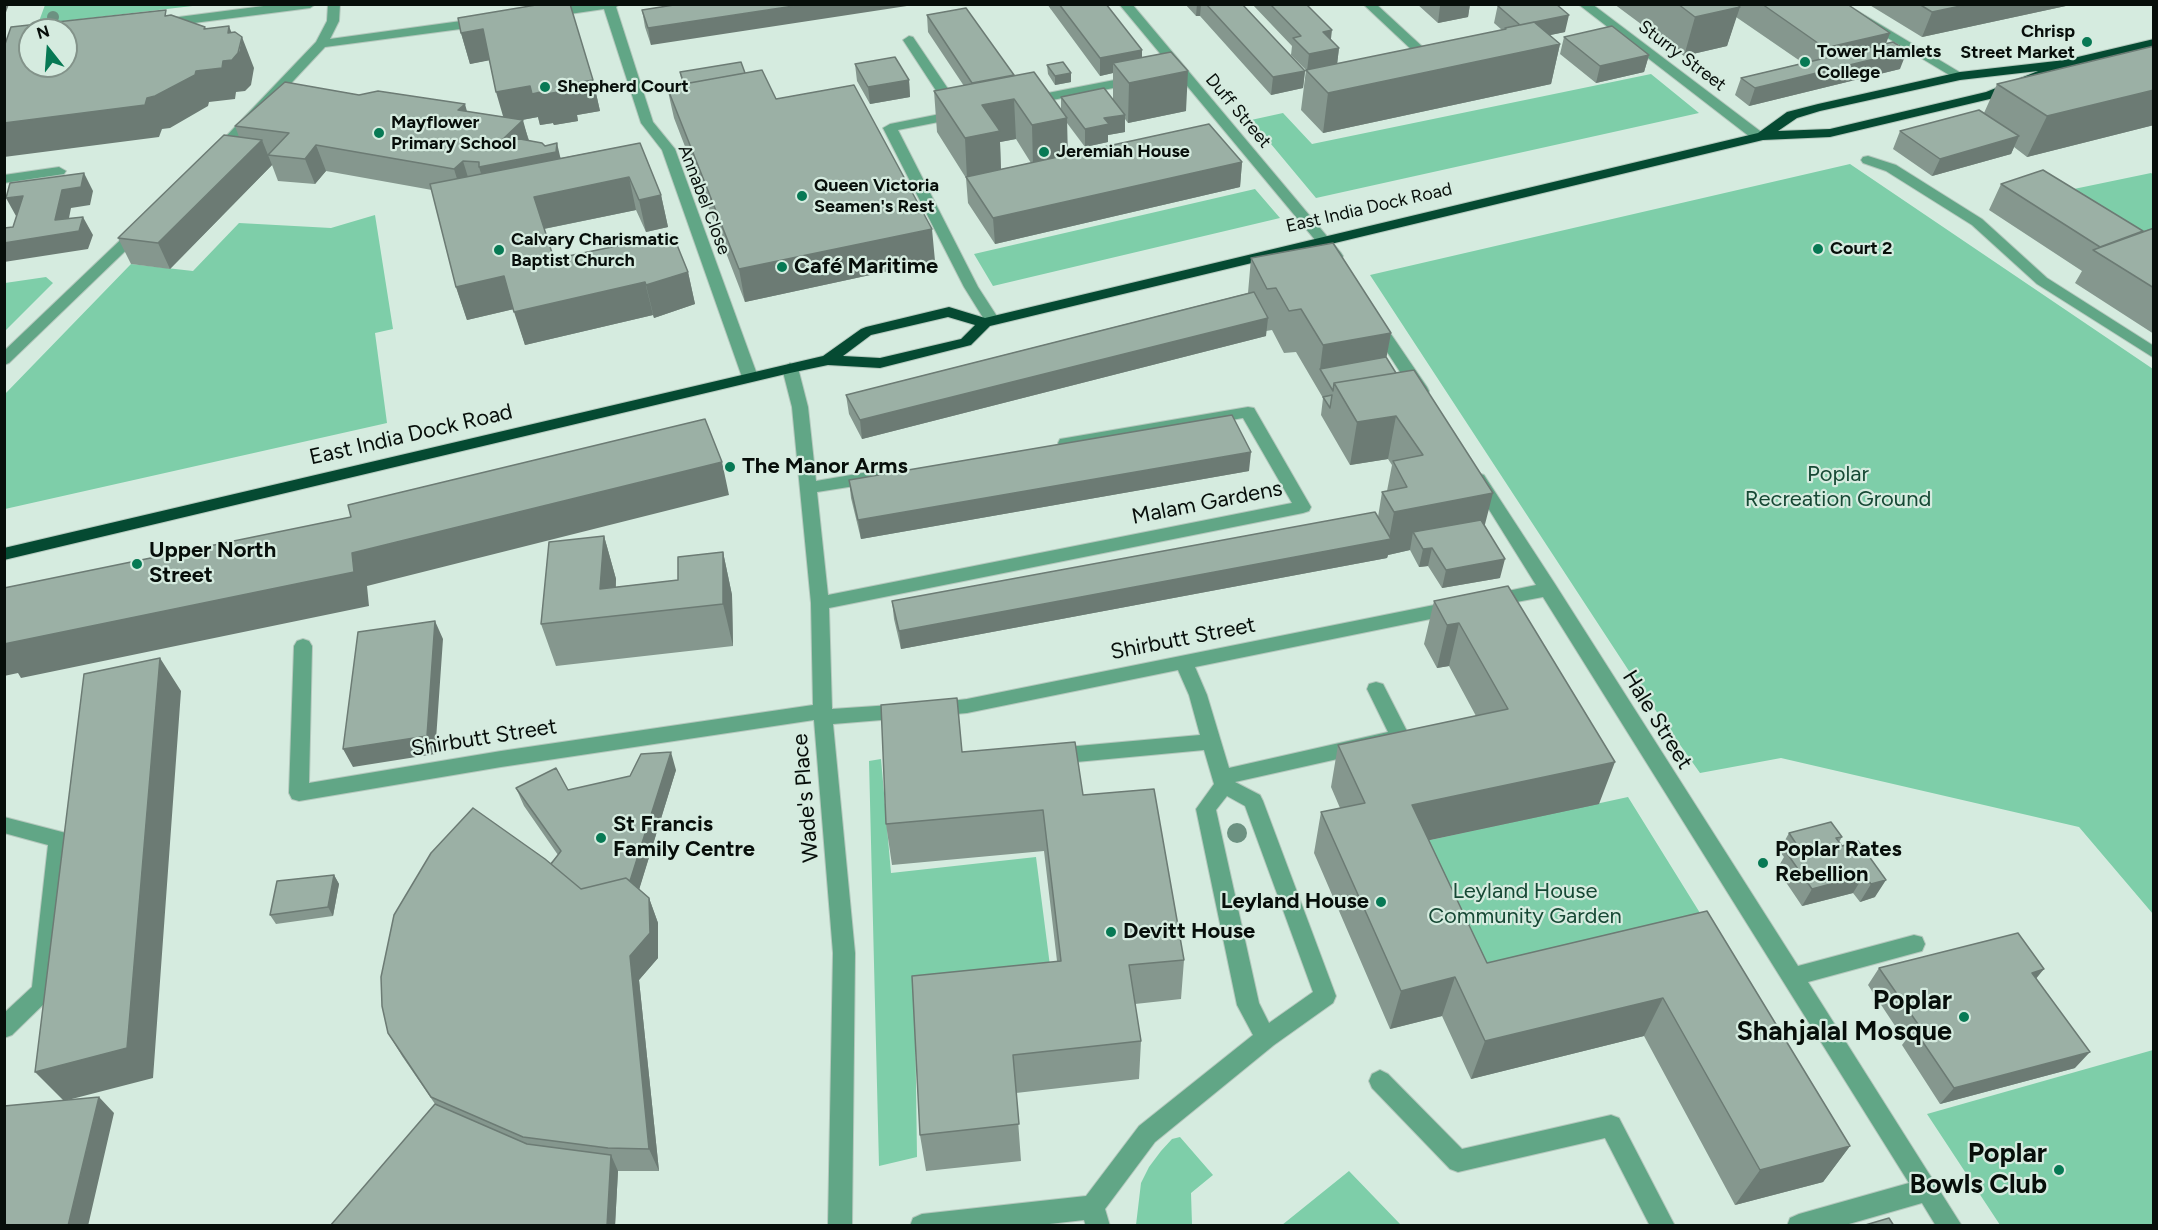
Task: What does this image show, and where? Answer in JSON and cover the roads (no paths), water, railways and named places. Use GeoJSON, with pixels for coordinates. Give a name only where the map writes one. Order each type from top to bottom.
{"type":"FeatureCollection","features":[{"type":"Feature","properties":{"kind":"highway","name":"East India Dock Road"},"geometry":{"type":"LineString","coordinates":[[1761,136],[1792,115],[1960,76],[2065,64],[2154,44]]}},
{"type":"Feature","properties":{"kind":"highway","name":"East India Dock Road"},"geometry":{"type":"LineString","coordinates":[[828,360],[866,332],[949,312],[988,322],[1761,136],[1830,133],[1874,123],[1989,95],[2065,64]]}},
{"type":"Feature","properties":{"kind":"highway","name":"East India Dock Road"},"geometry":{"type":"LineString","coordinates":[[4,554],[790,368],[828,360],[880,363],[966,342],[988,322]]}},
{"type":"Feature","properties":{"kind":"street"},"geometry":{"type":"LineString","coordinates":[[156,24],[310,4]]}},
{"type":"Feature","properties":{"kind":"street"},"geometry":{"type":"LineString","coordinates":[[209,162],[321,44],[333,21],[334,4]]}},
{"type":"Feature","properties":{"kind":"street","name":"Duff Street"},"geometry":{"type":"LineString","coordinates":[[1125,4],[1323,240]]}},
{"type":"Feature","properties":{"kind":"street"},"geometry":{"type":"LineString","coordinates":[[1369,4],[1435,65]]}},
{"type":"Feature","properties":{"kind":"street","name":"Sturry Street"},"geometry":{"type":"LineString","coordinates":[[1584,4],[1761,136]]}},
{"type":"Feature","properties":{"kind":"street"},"geometry":{"type":"LineString","coordinates":[[1837,4],[1960,76]]}},
{"type":"Feature","properties":{"kind":"street"},"geometry":{"type":"LineString","coordinates":[[542,14],[611,5]]}},
{"type":"Feature","properties":{"kind":"street","name":"Annabel Close"},"geometry":{"type":"LineString","coordinates":[[611,5],[647,123],[668,149],[750,377]]}},
{"type":"Feature","properties":{"kind":"street"},"geometry":{"type":"LineString","coordinates":[[321,44],[497,20]]}},
{"type":"Feature","properties":{"kind":"street"},"geometry":{"type":"LineString","coordinates":[[909,40],[963,113],[890,128],[988,322]]}},
{"type":"Feature","properties":{"kind":"street"},"geometry":{"type":"LineString","coordinates":[[1011,104],[1181,71]]}},
{"type":"Feature","properties":{"kind":"street"},"geometry":{"type":"LineString","coordinates":[[1868,160],[1891,168],[1977,222],[2042,281],[2154,353]]}},
{"type":"Feature","properties":{"kind":"street"},"geometry":{"type":"LineString","coordinates":[[4,179],[59,171]]}},
{"type":"Feature","properties":{"kind":"street"},"geometry":{"type":"LineString","coordinates":[[4,360],[150,219]]}},
{"type":"Feature","properties":{"kind":"street"},"geometry":{"type":"LineString","coordinates":[[1323,240],[1345,269]]}},
{"type":"Feature","properties":{"kind":"street"},"geometry":{"type":"LineString","coordinates":[[1365,305],[1429,404]]}},
{"type":"Feature","properties":{"kind":"street","name":"Wade's Place"},"geometry":{"type":"LineString","coordinates":[[790,368],[800,406],[820,603],[823,714],[844,953],[840,1226]]}},
{"type":"Feature","properties":{"kind":"street","name":"Malam Gardens"},"geometry":{"type":"LineString","coordinates":[[820,603],[1303,507],[1248,412],[1050,446]]}},
{"type":"Feature","properties":{"kind":"street","name":"Hale Street"},"geometry":{"type":"LineString","coordinates":[[1467,462],[1550,589],[1622,710],[1950,1226]]}},
{"type":"Feature","properties":{"kind":"street"},"geometry":{"type":"LineString","coordinates":[[807,488],[887,475]]}},
{"type":"Feature","properties":{"kind":"street","name":"Shirbutt Street"},"geometry":{"type":"LineString","coordinates":[[303,646],[299,793],[492,760],[823,714],[968,706],[1550,589]]}},
{"type":"Feature","properties":{"kind":"street"},"geometry":{"type":"LineString","coordinates":[[922,1226],[1095,1216],[1147,1134],[1245,1058],[1266,1038],[1325,996],[1253,801],[1223,781],[1198,695],[1185,664]]}},
{"type":"Feature","properties":{"kind":"street"},"geometry":{"type":"LineString","coordinates":[[1266,1038],[1248,1005],[1206,808],[1223,781],[1401,737],[1376,689]]}},
{"type":"Feature","properties":{"kind":"street"},"geometry":{"type":"LineString","coordinates":[[1035,758],[1212,741]]}},
{"type":"Feature","properties":{"kind":"street"},"geometry":{"type":"LineString","coordinates":[[4,825],[59,839],[42,991],[4,1028]]}},
{"type":"Feature","properties":{"kind":"street"},"geometry":{"type":"LineString","coordinates":[[1791,977],[1914,944]]}},
{"type":"Feature","properties":{"kind":"street"},"geometry":{"type":"LineString","coordinates":[[1380,1081],[1458,1161],[1611,1126],[1663,1226]]}},
{"type":"Feature","properties":{"kind":"street"},"geometry":{"type":"LineString","coordinates":[[1799,1226],[1926,1190]]}},
{"type":"Feature","properties":{"kind":"place","name":"Chrisp Street Market"},"geometry":{"type":"Point","coordinates":[2087,42]}},
{"type":"Feature","properties":{"kind":"place","name":"Tower Hamlets College"},"geometry":{"type":"Point","coordinates":[1805,62]}},
{"type":"Feature","properties":{"kind":"place","name":"Shepherd Court"},"geometry":{"type":"Point","coordinates":[545,87]}},
{"type":"Feature","properties":{"kind":"place","name":"Mayflower Primary School"},"geometry":{"type":"Point","coordinates":[379,133]}},
{"type":"Feature","properties":{"kind":"place","name":"Jeremiah House"},"geometry":{"type":"Point","coordinates":[1044,152]}},
{"type":"Feature","properties":{"kind":"place","name":"Queen Victoria Seamen's Rest"},"geometry":{"type":"Point","coordinates":[802,196]}},
{"type":"Feature","properties":{"kind":"place","name":"Court 2"},"geometry":{"type":"Point","coordinates":[1818,249]}},
{"type":"Feature","properties":{"kind":"place","name":"Calvary Charismatic Baptist Church"},"geometry":{"type":"Point","coordinates":[499,250]}},
{"type":"Feature","properties":{"kind":"place","name":"Café Maritime"},"geometry":{"type":"Point","coordinates":[782,267]}},
{"type":"Feature","properties":{"kind":"place","name":"The Manor Arms"},"geometry":{"type":"Point","coordinates":[730,467]}},
{"type":"Feature","properties":{"kind":"place","name":"Upper North Street"},"geometry":{"type":"Point","coordinates":[137,564]}},
{"type":"Feature","properties":{"kind":"place","name":"St Francis Family Centre"},"geometry":{"type":"Point","coordinates":[601,838]}},
{"type":"Feature","properties":{"kind":"place","name":"Poplar Rates Rebellion"},"geometry":{"type":"Point","coordinates":[1763,863]}},
{"type":"Feature","properties":{"kind":"place","name":"Leyland House"},"geometry":{"type":"Point","coordinates":[1381,902]}},
{"type":"Feature","properties":{"kind":"place","name":"Devitt House"},"geometry":{"type":"Point","coordinates":[1111,932]}},
{"type":"Feature","properties":{"kind":"place","name":"Poplar Shahjalal Mosque"},"geometry":{"type":"Point","coordinates":[1964,1017]}},
{"type":"Feature","properties":{"kind":"place","name":"Poplar Bowls Club"},"geometry":{"type":"Point","coordinates":[2059,1170]}},
{"type":"Feature","properties":{"kind":"park label","name":"Poplar Recreation Ground"},"geometry":{"type":"Point","coordinates":[1838,488]}},
{"type":"Feature","properties":{"kind":"park label","name":"Leyland House Community Garden"},"geometry":{"type":"Point","coordinates":[1525,904]}}]}
